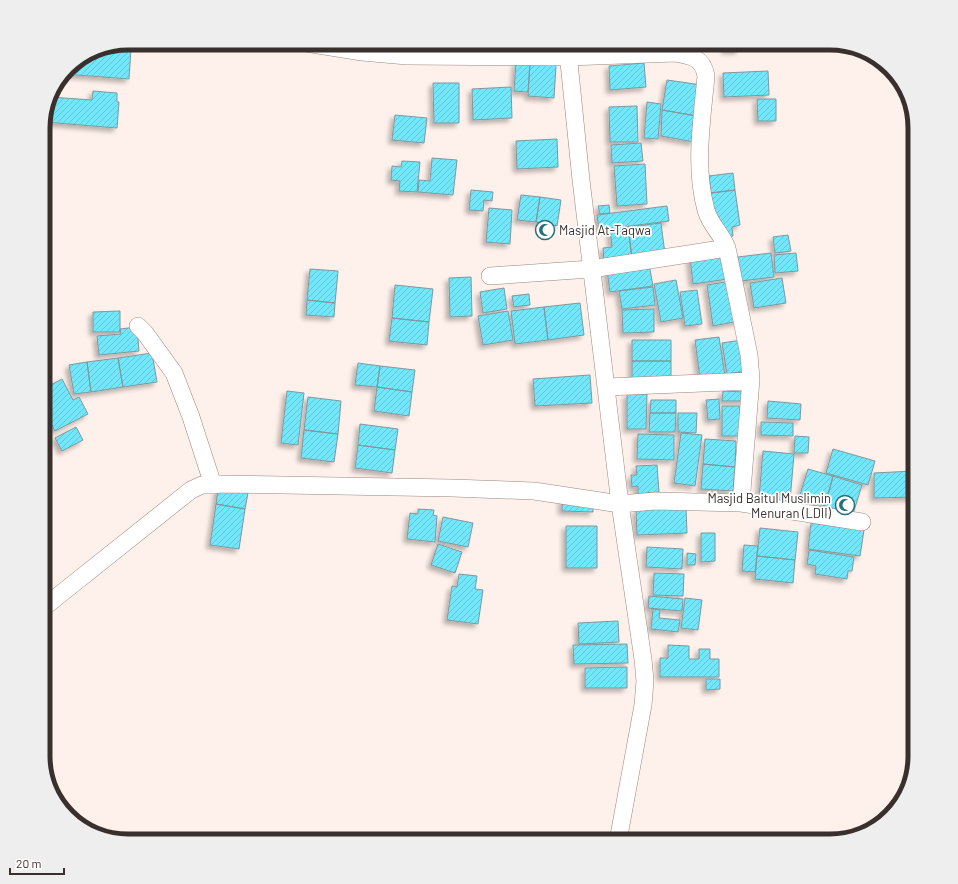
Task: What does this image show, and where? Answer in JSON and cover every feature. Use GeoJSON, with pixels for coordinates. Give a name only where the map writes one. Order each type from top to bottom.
{"type":"FeatureCollection","features":[{"type":"Feature","properties":{"kind":"street"},"geometry":{"type":"LineString","coordinates":[[350,50],[407,56],[568,50],[675,53],[689,55],[699,60],[704,68],[706,76],[700,146],[703,196],[710,220],[724,240],[727,248],[749,355],[751,381],[741,503]]}},
{"type":"Feature","properties":{"kind":"street"},"geometry":{"type":"LineString","coordinates":[[568,50],[591,269],[607,387],[620,504],[645,681],[643,704],[619,834]]}},
{"type":"Feature","properties":{"kind":"street"},"geometry":{"type":"LineString","coordinates":[[490,276],[591,269],[727,248]]}},
{"type":"Feature","properties":{"kind":"street"},"geometry":{"type":"LineString","coordinates":[[138,326],[145,333],[174,373],[191,417],[213,485]]}},
{"type":"Feature","properties":{"kind":"street"},"geometry":{"type":"LineString","coordinates":[[607,387],[751,381]]}},
{"type":"Feature","properties":{"kind":"street"},"geometry":{"type":"LineString","coordinates":[[50,602],[191,490],[202,485],[220,484],[452,488],[534,491],[620,504],[655,501],[741,503],[862,522]]}},
{"type":"Feature","properties":{"kind":"building"},"geometry":{"type":"Polygon","coordinates":[[[123,50],[131,50],[129,79],[71,75],[85,63],[98,56],[123,50]]]}},
{"type":"Feature","properties":{"kind":"building"},"geometry":{"type":"Polygon","coordinates":[[[516,62],[530,63],[528,92],[514,91],[516,62]]]}},
{"type":"Feature","properties":{"kind":"building"},"geometry":{"type":"Polygon","coordinates":[[[530,63],[556,65],[554,98],[528,96],[530,63]]]}},
{"type":"Feature","properties":{"kind":"building"},"geometry":{"type":"Polygon","coordinates":[[[644,63],[646,87],[610,90],[609,66],[644,63]]]}},
{"type":"Feature","properties":{"kind":"building"},"geometry":{"type":"Polygon","coordinates":[[[768,71],[769,95],[724,97],[723,73],[768,71]]]}},
{"type":"Feature","properties":{"kind":"building"},"geometry":{"type":"Polygon","coordinates":[[[667,80],[702,85],[697,116],[662,110],[667,80]]]}},
{"type":"Feature","properties":{"kind":"building"},"geometry":{"type":"Polygon","coordinates":[[[433,83],[459,83],[459,123],[434,123],[433,83]]]}},
{"type":"Feature","properties":{"kind":"building"},"geometry":{"type":"Polygon","coordinates":[[[511,87],[512,118],[473,120],[472,89],[511,87]]]}},
{"type":"Feature","properties":{"kind":"building"},"geometry":{"type":"Polygon","coordinates":[[[93,91],[117,93],[117,102],[119,102],[117,128],[50,122],[56,97],[92,100],[93,91]]]}},
{"type":"Feature","properties":{"kind":"building"},"geometry":{"type":"Polygon","coordinates":[[[757,99],[776,99],[776,121],[758,121],[757,99]]]}},
{"type":"Feature","properties":{"kind":"building"},"geometry":{"type":"Polygon","coordinates":[[[647,102],[661,104],[658,139],[644,138],[647,102]]]}},
{"type":"Feature","properties":{"kind":"building"},"geometry":{"type":"Polygon","coordinates":[[[637,106],[638,142],[610,142],[609,107],[637,106]]]}},
{"type":"Feature","properties":{"kind":"building"},"geometry":{"type":"Polygon","coordinates":[[[662,110],[697,116],[694,142],[661,136],[662,110]]]}},
{"type":"Feature","properties":{"kind":"building"},"geometry":{"type":"Polygon","coordinates":[[[395,115],[427,118],[424,143],[392,140],[395,115]]]}},
{"type":"Feature","properties":{"kind":"building"},"geometry":{"type":"Polygon","coordinates":[[[557,139],[558,167],[517,169],[516,141],[557,139]]]}},
{"type":"Feature","properties":{"kind":"building"},"geometry":{"type":"Polygon","coordinates":[[[641,143],[643,161],[612,163],[611,145],[641,143]]]}},
{"type":"Feature","properties":{"kind":"building"},"geometry":{"type":"Polygon","coordinates":[[[432,158],[457,160],[453,195],[418,192],[419,180],[430,181],[432,158]]]}},
{"type":"Feature","properties":{"kind":"building"},"geometry":{"type":"Polygon","coordinates":[[[402,161],[420,162],[417,192],[399,191],[400,181],[391,180],[392,166],[401,167],[402,161]]]}},
{"type":"Feature","properties":{"kind":"building"},"geometry":{"type":"Polygon","coordinates":[[[645,164],[647,204],[617,206],[614,166],[645,164]]]}},
{"type":"Feature","properties":{"kind":"building"},"geometry":{"type":"Polygon","coordinates":[[[733,173],[735,190],[711,193],[709,176],[733,173]]]}},
{"type":"Feature","properties":{"kind":"building"},"geometry":{"type":"Polygon","coordinates":[[[471,190],[493,192],[492,201],[484,200],[483,211],[469,210],[471,190]]]}},
{"type":"Feature","properties":{"kind":"building"},"geometry":{"type":"Polygon","coordinates":[[[735,190],[740,225],[732,227],[733,236],[723,237],[716,228],[711,193],[735,190]]]}},
{"type":"Feature","properties":{"kind":"building"},"geometry":{"type":"Polygon","coordinates":[[[521,195],[540,197],[536,222],[517,220],[521,195]]]}},
{"type":"Feature","properties":{"kind":"building"},"geometry":{"type":"Polygon","coordinates":[[[540,197],[561,200],[557,226],[536,222],[540,197]]]}},
{"type":"Feature","properties":{"kind":"building"},"geometry":{"type":"Polygon","coordinates":[[[609,205],[610,213],[600,214],[598,206],[609,205]]]}},
{"type":"Feature","properties":{"kind":"building"},"geometry":{"type":"Polygon","coordinates":[[[667,206],[669,221],[599,230],[597,215],[667,206]]]}},
{"type":"Feature","properties":{"kind":"building"},"geometry":{"type":"Polygon","coordinates":[[[489,208],[512,210],[510,244],[486,242],[489,208]]]}},
{"type":"Feature","properties":{"kind":"building"},"geometry":{"type":"Polygon","coordinates":[[[661,223],[665,254],[632,258],[628,227],[661,223]]]}},
{"type":"Feature","properties":{"kind":"building"},"geometry":{"type":"Polygon","coordinates":[[[628,227],[632,258],[604,261],[603,248],[612,247],[610,229],[628,227]]]}},
{"type":"Feature","properties":{"kind":"building"},"geometry":{"type":"Polygon","coordinates":[[[788,235],[791,251],[775,253],[773,237],[788,235]]]}},
{"type":"Feature","properties":{"kind":"building"},"geometry":{"type":"Polygon","coordinates":[[[771,253],[774,277],[741,281],[738,257],[771,253]]]}},
{"type":"Feature","properties":{"kind":"building"},"geometry":{"type":"Polygon","coordinates":[[[796,253],[798,271],[775,273],[774,255],[796,253]]]}},
{"type":"Feature","properties":{"kind":"building"},"geometry":{"type":"Polygon","coordinates":[[[725,254],[728,279],[693,284],[690,258],[725,254]]]}},
{"type":"Feature","properties":{"kind":"building"},"geometry":{"type":"Polygon","coordinates":[[[649,264],[653,286],[610,292],[607,270],[649,264]]]}},
{"type":"Feature","properties":{"kind":"building"},"geometry":{"type":"Polygon","coordinates":[[[310,269],[338,271],[335,303],[307,300],[310,269]]]}},
{"type":"Feature","properties":{"kind":"building"},"geometry":{"type":"Polygon","coordinates":[[[471,277],[472,316],[450,317],[449,278],[471,277]]]}},
{"type":"Feature","properties":{"kind":"building"},"geometry":{"type":"Polygon","coordinates":[[[782,278],[786,303],[754,308],[750,283],[782,278]]]}},
{"type":"Feature","properties":{"kind":"building"},"geometry":{"type":"Polygon","coordinates":[[[676,280],[683,318],[661,322],[654,284],[676,280]]]}},
{"type":"Feature","properties":{"kind":"building"},"geometry":{"type":"Polygon","coordinates":[[[732,281],[739,321],[713,326],[707,285],[732,281]]]}},
{"type":"Feature","properties":{"kind":"building"},"geometry":{"type":"Polygon","coordinates":[[[395,285],[433,289],[429,322],[392,318],[395,285]]]}},
{"type":"Feature","properties":{"kind":"building"},"geometry":{"type":"Polygon","coordinates":[[[653,287],[655,305],[622,309],[619,291],[653,287]]]}},
{"type":"Feature","properties":{"kind":"building"},"geometry":{"type":"Polygon","coordinates":[[[504,288],[507,309],[483,313],[480,292],[504,288]]]}},
{"type":"Feature","properties":{"kind":"building"},"geometry":{"type":"Polygon","coordinates":[[[697,290],[702,324],[685,326],[680,292],[697,290]]]}},
{"type":"Feature","properties":{"kind":"building"},"geometry":{"type":"Polygon","coordinates":[[[529,294],[530,305],[514,307],[512,296],[529,294]]]}},
{"type":"Feature","properties":{"kind":"building"},"geometry":{"type":"Polygon","coordinates":[[[307,300],[335,303],[334,317],[306,315],[307,300]]]}},
{"type":"Feature","properties":{"kind":"building"},"geometry":{"type":"Polygon","coordinates":[[[580,303],[584,335],[548,340],[544,307],[580,303]]]}},
{"type":"Feature","properties":{"kind":"building"},"geometry":{"type":"Polygon","coordinates":[[[544,307],[548,340],[515,344],[511,311],[544,307]]]}},
{"type":"Feature","properties":{"kind":"building"},"geometry":{"type":"Polygon","coordinates":[[[654,309],[654,332],[623,333],[622,310],[654,309]]]}},
{"type":"Feature","properties":{"kind":"building"},"geometry":{"type":"Polygon","coordinates":[[[120,311],[120,332],[93,332],[93,312],[120,311]]]}},
{"type":"Feature","properties":{"kind":"building"},"geometry":{"type":"Polygon","coordinates":[[[508,311],[513,340],[483,345],[478,316],[508,311]]]}},
{"type":"Feature","properties":{"kind":"building"},"geometry":{"type":"Polygon","coordinates":[[[392,318],[429,322],[427,345],[389,341],[392,318]]]}},
{"type":"Feature","properties":{"kind":"building"},"geometry":{"type":"Polygon","coordinates":[[[137,327],[139,351],[99,355],[97,336],[121,334],[120,329],[137,327]]]}},
{"type":"Feature","properties":{"kind":"building"},"geometry":{"type":"Polygon","coordinates":[[[719,337],[725,376],[700,379],[695,340],[719,337]]]}},
{"type":"Feature","properties":{"kind":"building"},"geometry":{"type":"Polygon","coordinates":[[[632,340],[671,340],[671,361],[632,361],[632,340]]]}},
{"type":"Feature","properties":{"kind":"building"},"geometry":{"type":"Polygon","coordinates":[[[742,340],[747,371],[727,374],[722,343],[742,340]]]}},
{"type":"Feature","properties":{"kind":"building"},"geometry":{"type":"Polygon","coordinates":[[[152,353],[157,382],[123,387],[118,358],[152,353]]]}},
{"type":"Feature","properties":{"kind":"building"},"geometry":{"type":"Polygon","coordinates":[[[118,358],[123,387],[91,392],[87,362],[118,358]]]}},
{"type":"Feature","properties":{"kind":"building"},"geometry":{"type":"Polygon","coordinates":[[[632,361],[671,361],[671,379],[632,379],[632,361]]]}},
{"type":"Feature","properties":{"kind":"building"},"geometry":{"type":"Polygon","coordinates":[[[87,362],[91,392],[74,394],[69,365],[87,362]]]}},
{"type":"Feature","properties":{"kind":"building"},"geometry":{"type":"Polygon","coordinates":[[[358,363],[380,366],[377,387],[355,385],[358,363]]]}},
{"type":"Feature","properties":{"kind":"building"},"geometry":{"type":"Polygon","coordinates":[[[380,366],[415,370],[412,392],[377,387],[380,366]]]}},
{"type":"Feature","properties":{"kind":"building"},"geometry":{"type":"Polygon","coordinates":[[[590,375],[592,403],[535,406],[533,379],[590,375]]]}},
{"type":"Feature","properties":{"kind":"building"},"geometry":{"type":"Polygon","coordinates":[[[62,379],[73,400],[79,397],[88,414],[55,431],[50,421],[50,385],[62,379]]]}},
{"type":"Feature","properties":{"kind":"building"},"geometry":{"type":"Polygon","coordinates":[[[377,387],[412,392],[409,416],[374,411],[377,387]]]}},
{"type":"Feature","properties":{"kind":"building"},"geometry":{"type":"Polygon","coordinates":[[[287,391],[304,393],[298,445],[281,443],[287,391]]]}},
{"type":"Feature","properties":{"kind":"building"},"geometry":{"type":"Polygon","coordinates":[[[723,391],[745,392],[745,401],[722,401],[723,391]]]}},
{"type":"Feature","properties":{"kind":"building"},"geometry":{"type":"Polygon","coordinates":[[[627,394],[647,394],[646,429],[627,429],[627,394]]]}},
{"type":"Feature","properties":{"kind":"building"},"geometry":{"type":"Polygon","coordinates":[[[308,397],[341,401],[338,434],[304,430],[308,397]]]}},
{"type":"Feature","properties":{"kind":"building"},"geometry":{"type":"Polygon","coordinates":[[[719,399],[720,419],[708,420],[706,400],[719,399]]]}},
{"type":"Feature","properties":{"kind":"building"},"geometry":{"type":"Polygon","coordinates":[[[651,400],[676,400],[676,413],[650,413],[651,400]]]}},
{"type":"Feature","properties":{"kind":"building"},"geometry":{"type":"Polygon","coordinates":[[[768,401],[801,404],[800,420],[767,418],[768,401]]]}},
{"type":"Feature","properties":{"kind":"building"},"geometry":{"type":"Polygon","coordinates":[[[722,406],[740,406],[740,436],[722,436],[722,406]]]}},
{"type":"Feature","properties":{"kind":"building"},"geometry":{"type":"Polygon","coordinates":[[[650,413],[676,413],[675,432],[649,432],[650,413]]]}},
{"type":"Feature","properties":{"kind":"building"},"geometry":{"type":"Polygon","coordinates":[[[678,413],[697,413],[696,433],[678,432],[678,413]]]}},
{"type":"Feature","properties":{"kind":"building"},"geometry":{"type":"Polygon","coordinates":[[[761,422],[793,423],[793,436],[761,435],[761,422]]]}},
{"type":"Feature","properties":{"kind":"building"},"geometry":{"type":"Polygon","coordinates":[[[360,424],[398,429],[395,450],[358,445],[360,424]]]}},
{"type":"Feature","properties":{"kind":"building"},"geometry":{"type":"Polygon","coordinates":[[[76,427],[83,440],[62,451],[55,438],[76,427]]]}},
{"type":"Feature","properties":{"kind":"building"},"geometry":{"type":"Polygon","coordinates":[[[304,430],[338,434],[334,462],[301,458],[304,430]]]}},
{"type":"Feature","properties":{"kind":"building"},"geometry":{"type":"Polygon","coordinates":[[[681,433],[702,435],[695,486],[674,483],[681,433]]]}},
{"type":"Feature","properties":{"kind":"building"},"geometry":{"type":"Polygon","coordinates":[[[638,434],[674,435],[674,460],[637,459],[638,434]]]}},
{"type":"Feature","properties":{"kind":"building"},"geometry":{"type":"Polygon","coordinates":[[[795,436],[809,437],[808,453],[794,453],[795,436]]]}},
{"type":"Feature","properties":{"kind":"building"},"geometry":{"type":"Polygon","coordinates":[[[705,439],[736,441],[735,467],[703,464],[705,439]]]}},
{"type":"Feature","properties":{"kind":"building"},"geometry":{"type":"Polygon","coordinates":[[[358,445],[395,450],[392,473],[355,468],[358,445]]]}},
{"type":"Feature","properties":{"kind":"building"},"geometry":{"type":"Polygon","coordinates":[[[833,449],[875,461],[868,485],[826,473],[833,449]]]}},
{"type":"Feature","properties":{"kind":"building"},"geometry":{"type":"Polygon","coordinates":[[[763,451],[794,454],[790,501],[759,498],[763,451]]]}},
{"type":"Feature","properties":{"kind":"building"},"geometry":{"type":"Polygon","coordinates":[[[703,464],[735,467],[733,491],[701,489],[703,464]]]}},
{"type":"Feature","properties":{"kind":"building"},"geometry":{"type":"Polygon","coordinates":[[[657,465],[659,492],[638,494],[638,486],[632,487],[631,475],[637,475],[636,466],[657,465]]]}},
{"type":"Feature","properties":{"kind":"building"},"geometry":{"type":"Polygon","coordinates":[[[808,469],[833,476],[825,506],[799,498],[808,469]]]}},
{"type":"Feature","properties":{"kind":"building"},"geometry":{"type":"Polygon","coordinates":[[[908,471],[908,497],[874,498],[874,473],[908,471]]]}},
{"type":"Feature","properties":{"kind":"building"},"geometry":{"type":"Polygon","coordinates":[[[833,476],[862,485],[853,514],[825,506],[833,476]]]}},
{"type":"Feature","properties":{"kind":"building"},"geometry":{"type":"Polygon","coordinates":[[[218,488],[248,493],[245,509],[216,504],[218,488]]]}},
{"type":"Feature","properties":{"kind":"building"},"geometry":{"type":"Polygon","coordinates":[[[562,499],[593,501],[593,512],[562,511],[562,499]]]}},
{"type":"Feature","properties":{"kind":"building"},"geometry":{"type":"Polygon","coordinates":[[[216,504],[245,509],[239,549],[210,545],[216,504]]]}},
{"type":"Feature","properties":{"kind":"building"},"geometry":{"type":"Polygon","coordinates":[[[686,508],[687,533],[637,535],[636,510],[686,508]]]}},
{"type":"Feature","properties":{"kind":"building"},"geometry":{"type":"Polygon","coordinates":[[[418,509],[434,510],[433,515],[437,516],[435,542],[407,539],[410,513],[418,514],[418,509]]]}},
{"type":"Feature","properties":{"kind":"building"},"geometry":{"type":"Polygon","coordinates":[[[443,517],[473,523],[468,547],[438,541],[443,517]]]}},
{"type":"Feature","properties":{"kind":"building"},"geometry":{"type":"Polygon","coordinates":[[[811,523],[864,530],[860,556],[808,549],[811,523]]]}},
{"type":"Feature","properties":{"kind":"building"},"geometry":{"type":"Polygon","coordinates":[[[566,526],[597,526],[597,568],[566,568],[566,526]]]}},
{"type":"Feature","properties":{"kind":"building"},"geometry":{"type":"Polygon","coordinates":[[[760,528],[798,532],[795,560],[757,556],[760,528]]]}},
{"type":"Feature","properties":{"kind":"building"},"geometry":{"type":"Polygon","coordinates":[[[701,533],[715,533],[715,561],[701,562],[701,533]]]}},
{"type":"Feature","properties":{"kind":"building"},"geometry":{"type":"Polygon","coordinates":[[[438,544],[462,552],[455,573],[431,565],[438,544]]]}},
{"type":"Feature","properties":{"kind":"building"},"geometry":{"type":"Polygon","coordinates":[[[744,545],[758,546],[755,572],[742,571],[744,545]]]}},
{"type":"Feature","properties":{"kind":"building"},"geometry":{"type":"Polygon","coordinates":[[[647,547],[683,549],[682,569],[646,567],[647,547]]]}},
{"type":"Feature","properties":{"kind":"building"},"geometry":{"type":"Polygon","coordinates":[[[809,550],[854,557],[852,571],[848,571],[847,579],[815,574],[816,566],[807,564],[809,550]]]}},
{"type":"Feature","properties":{"kind":"building"},"geometry":{"type":"Polygon","coordinates":[[[687,553],[696,554],[695,565],[687,565],[687,553]]]}},
{"type":"Feature","properties":{"kind":"building"},"geometry":{"type":"Polygon","coordinates":[[[757,556],[795,560],[793,583],[755,579],[757,556]]]}},
{"type":"Feature","properties":{"kind":"building"},"geometry":{"type":"Polygon","coordinates":[[[654,573],[684,574],[683,596],[653,595],[654,573]]]}},
{"type":"Feature","properties":{"kind":"building"},"geometry":{"type":"Polygon","coordinates":[[[459,574],[477,576],[475,589],[483,590],[478,624],[447,620],[452,586],[457,587],[459,574]]]}},
{"type":"Feature","properties":{"kind":"building"},"geometry":{"type":"Polygon","coordinates":[[[649,596],[683,599],[682,611],[648,608],[649,596]]]}},
{"type":"Feature","properties":{"kind":"building"},"geometry":{"type":"Polygon","coordinates":[[[685,598],[702,600],[698,630],[681,628],[685,598]]]}},
{"type":"Feature","properties":{"kind":"building"},"geometry":{"type":"Polygon","coordinates":[[[653,609],[660,610],[659,618],[680,620],[678,632],[651,629],[653,609]]]}},
{"type":"Feature","properties":{"kind":"building"},"geometry":{"type":"Polygon","coordinates":[[[618,621],[619,642],[579,644],[578,623],[618,621]]]}},
{"type":"Feature","properties":{"kind":"building"},"geometry":{"type":"Polygon","coordinates":[[[627,644],[628,663],[574,664],[573,645],[627,644]]]}},
{"type":"Feature","properties":{"kind":"building"},"geometry":{"type":"Polygon","coordinates":[[[668,645],[689,646],[689,659],[699,659],[699,649],[710,649],[710,659],[719,659],[719,677],[660,677],[660,658],[668,658],[668,645]]]}},
{"type":"Feature","properties":{"kind":"building"},"geometry":{"type":"Polygon","coordinates":[[[627,667],[627,688],[585,688],[585,668],[627,667]]]}},
{"type":"Feature","properties":{"kind":"building"},"geometry":{"type":"Polygon","coordinates":[[[706,679],[720,679],[720,689],[706,690],[706,679]]]}},
{"type":"Feature","properties":{"kind":"place","name":"Masjid At-Taqwa"},"geometry":{"type":"Point","coordinates":[545,230]}},
{"type":"Feature","properties":{"kind":"place","name":"Masjid Baitul Muslimin Menuran (LDII)"},"geometry":{"type":"Point","coordinates":[845,505]}}]}
